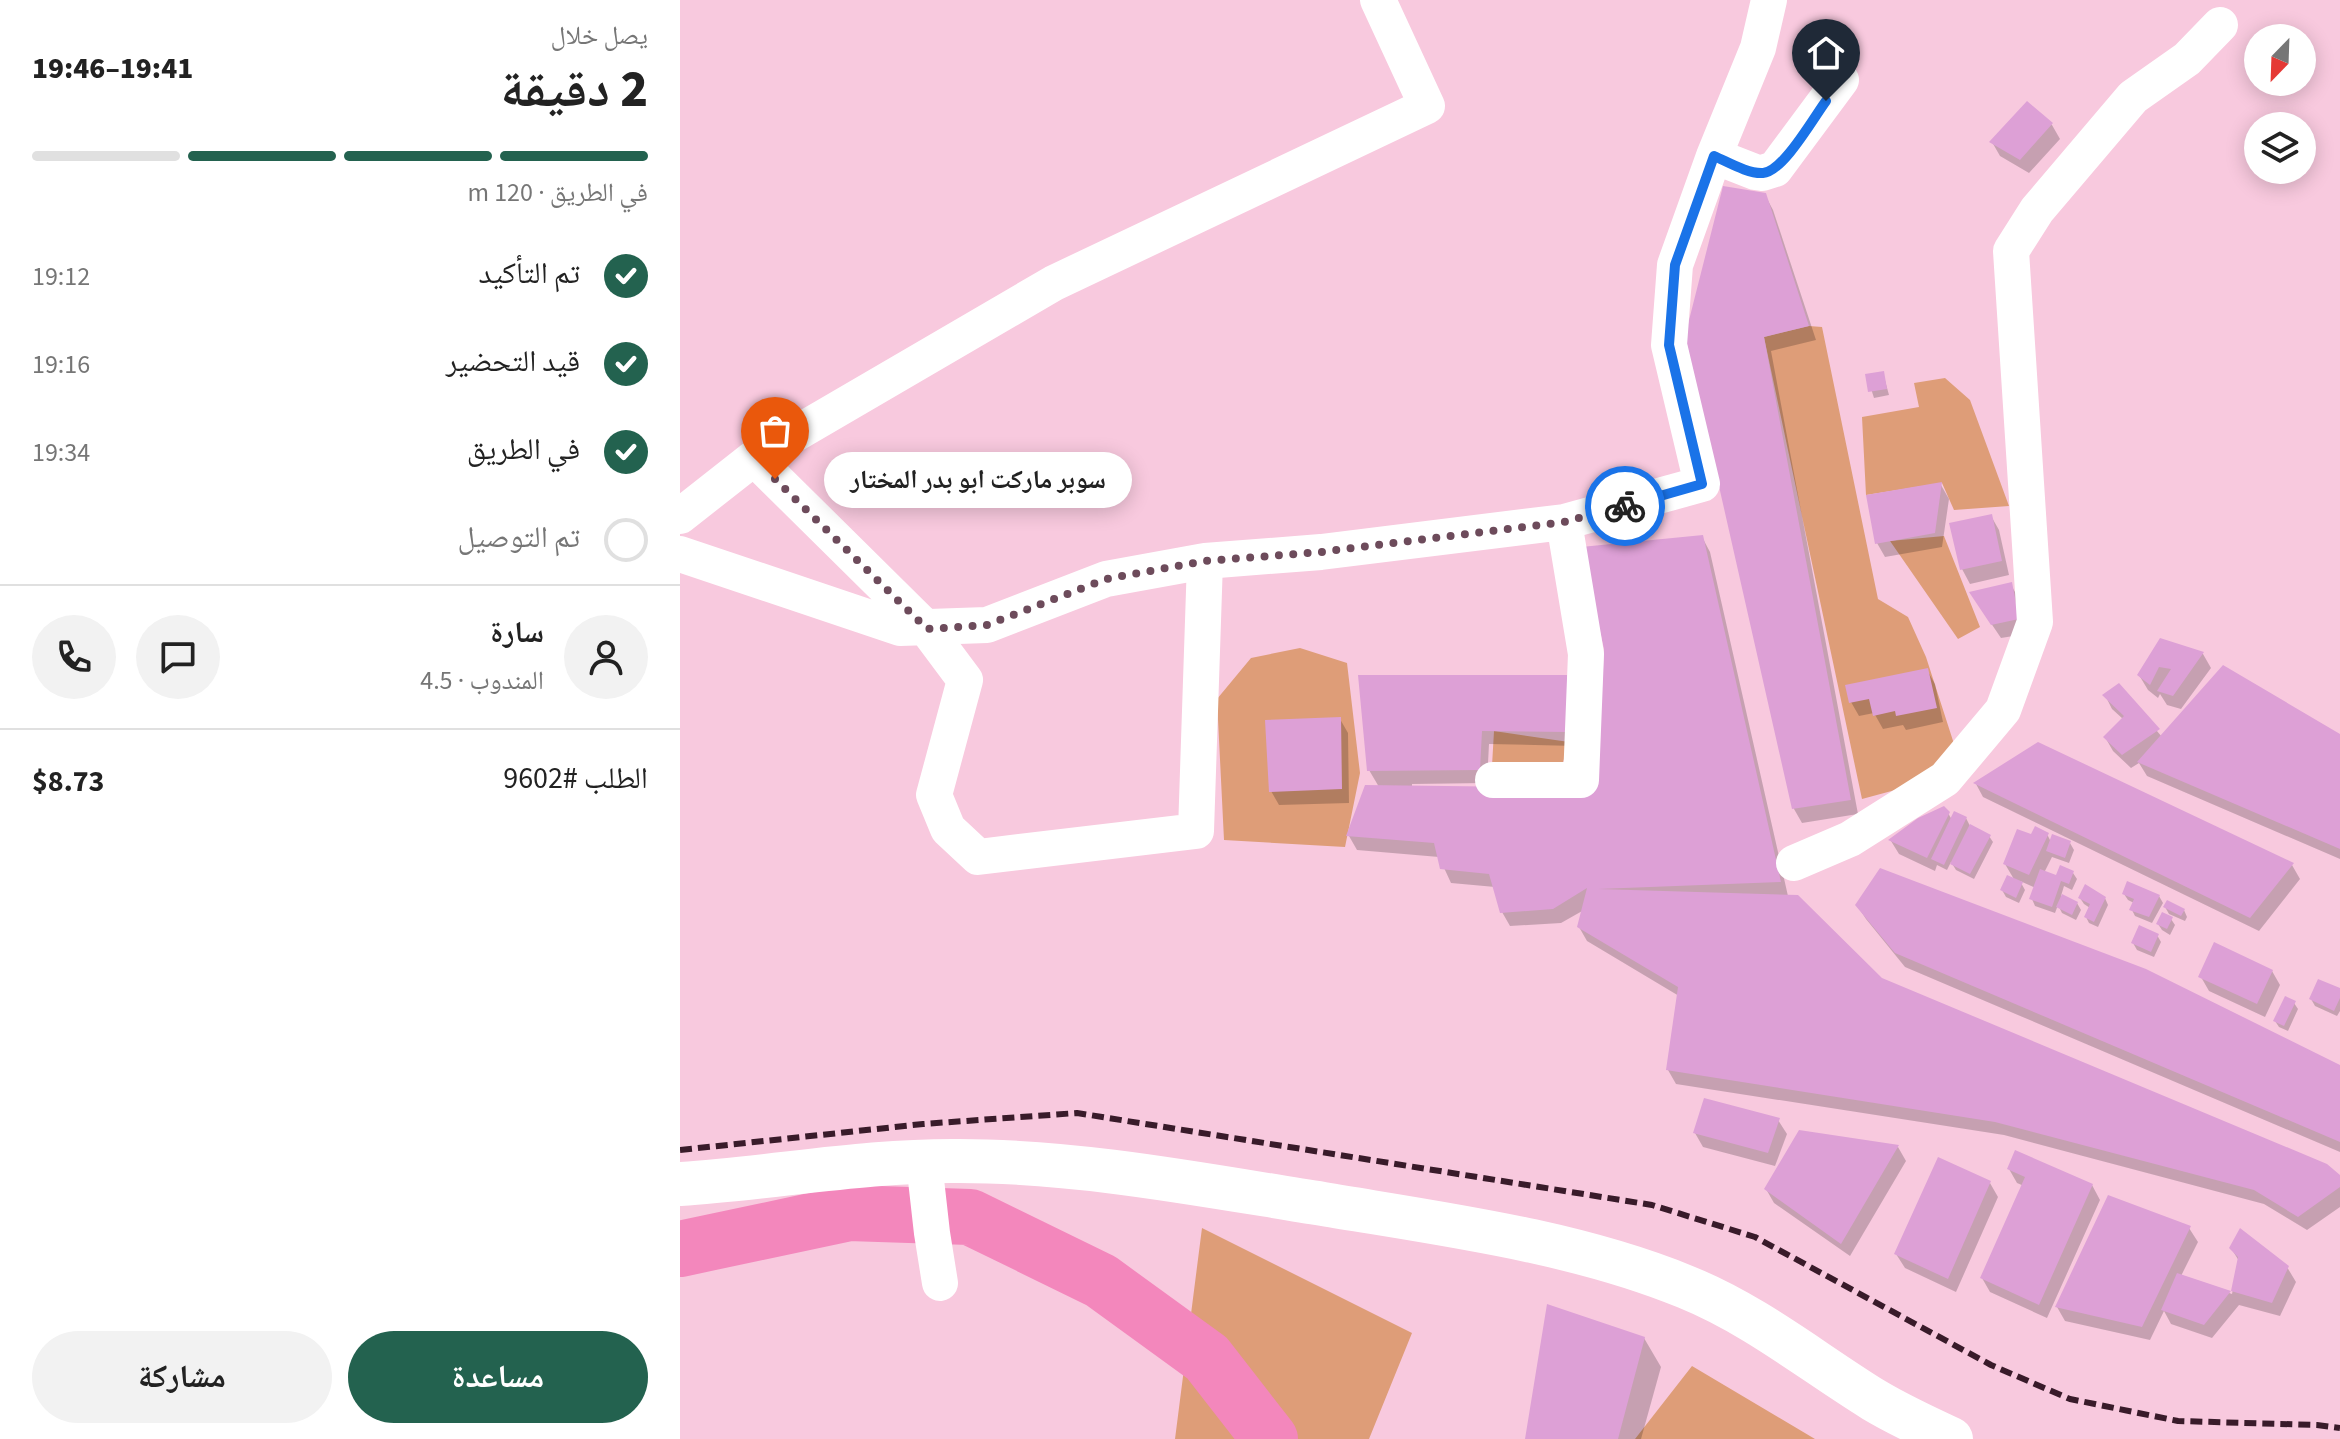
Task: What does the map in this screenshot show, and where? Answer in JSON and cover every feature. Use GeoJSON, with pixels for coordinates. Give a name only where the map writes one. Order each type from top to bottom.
{"type":"FeatureCollection","features":[{"type":"Feature","properties":{"kind":"main road"},"geometry":{"type":"LineString","coordinates":[[680,1184],[926,1173],[957,1161],[1024,1163],[1155,1178],[1420,1220],[1632,1266],[1689,1288],[1754,1320],[1874,1400],[1951,1439]]}},
{"type":"Feature","properties":{"kind":"street"},"geometry":{"type":"LineString","coordinates":[[680,516],[754,458],[1054,283],[1427,106],[1378,0]]}},
{"type":"Feature","properties":{"kind":"street"},"geometry":{"type":"LineString","coordinates":[[680,554],[900,628],[987,625],[1106,579],[1205,561],[1321,552],[1564,522],[1702,484],[1669,345],[1675,265],[1714,156],[1758,48],[1769,0]]}},
{"type":"Feature","properties":{"kind":"street"},"geometry":{"type":"LineString","coordinates":[[1794,863],[1850,839],[1945,779],[2003,710],[2035,622],[2011,251],[2037,210],[2133,97],[2187,59],[2220,25]]}},
{"type":"Feature","properties":{"kind":"street"},"geometry":{"type":"LineString","coordinates":[[1714,156],[1755,172],[1775,169],[1841,80]]}},
{"type":"Feature","properties":{"kind":"street"},"geometry":{"type":"LineString","coordinates":[[754,458],[927,629],[965,680],[934,795],[948,829],[978,857],[1196,831],[1205,561]]}},
{"type":"Feature","properties":{"kind":"street"},"geometry":{"type":"LineString","coordinates":[[1493,780],[1581,780],[1586,654],[1564,522]]}},
{"type":"Feature","properties":{"kind":"street"},"geometry":{"type":"LineString","coordinates":[[926,1173],[940,1283]]}},
{"type":"Feature","properties":{"kind":"shaded area"},"geometry":{"type":"Polygon","coordinates":[[[1809,326],[1822,327],[1878,599],[1908,617],[1926,657],[1955,747],[1910,786],[1862,799],[1764,337],[1809,326]]]}},
{"type":"Feature","properties":{"kind":"shaded area"},"geometry":{"type":"Polygon","coordinates":[[[1945,378],[1970,400],[2009,506],[1954,510],[1942,483],[1866,495],[1862,417],[1919,407],[1914,383],[1945,378]]]}},
{"type":"Feature","properties":{"kind":"shaded area"},"geometry":{"type":"Polygon","coordinates":[[[1944,536],[1980,627],[1958,639],[1890,541],[1944,536]]]}},
{"type":"Feature","properties":{"kind":"shaded area"},"geometry":{"type":"Polygon","coordinates":[[[1300,648],[1347,663],[1360,773],[1345,847],[1224,840],[1217,699],[1251,658],[1300,648]]]}},
{"type":"Feature","properties":{"kind":"shaded area"},"geometry":{"type":"Polygon","coordinates":[[[1494,731],[1569,742],[1562,766],[1492,766],[1494,731]]]}},
{"type":"Feature","properties":{"kind":"shaded area"},"geometry":{"type":"Polygon","coordinates":[[[1202,1228],[1412,1333],[1369,1439],[1175,1439],[1202,1228]]]}},
{"type":"Feature","properties":{"kind":"shaded area"},"geometry":{"type":"Polygon","coordinates":[[[1692,1366],[1815,1439],[1635,1439],[1692,1366]]]}},
{"type":"Feature","properties":{"kind":"building"},"geometry":{"type":"Polygon","coordinates":[[[2027,101],[2053,123],[2020,160],[1989,142],[2027,101]]]}},
{"type":"Feature","properties":{"kind":"building"},"geometry":{"type":"Polygon","coordinates":[[[1723,186],[1766,193],[1809,326],[1764,337],[1851,800],[1792,809],[1685,336],[1723,186]]]}},
{"type":"Feature","properties":{"kind":"building"},"geometry":{"type":"Polygon","coordinates":[[[1884,371],[1887,389],[1868,392],[1865,374],[1884,371]]]}},
{"type":"Feature","properties":{"kind":"building"},"geometry":{"type":"Polygon","coordinates":[[[1942,482],[1935,533],[1875,544],[1866,495],[1942,482]]]}},
{"type":"Feature","properties":{"kind":"building"},"geometry":{"type":"Polygon","coordinates":[[[1992,514],[2002,561],[1960,570],[1949,523],[1992,514]]]}},
{"type":"Feature","properties":{"kind":"building"},"geometry":{"type":"Polygon","coordinates":[[[1703,535],[1781,882],[1598,889],[1798,895],[1882,978],[2327,1164],[2340,1175],[2340,1187],[2298,1217],[2254,1190],[1995,1122],[1666,1070],[1678,987],[1577,927],[1587,888],[1553,909],[1500,913],[1489,874],[1440,869],[1434,843],[1346,836],[1365,785],[1597,788],[1604,649],[1581,547],[1703,535]]]}},
{"type":"Feature","properties":{"kind":"building"},"geometry":{"type":"Polygon","coordinates":[[[2012,582],[2019,619],[1991,625],[1969,592],[2012,582]]]}},
{"type":"Feature","properties":{"kind":"building"},"geometry":{"type":"Polygon","coordinates":[[[2160,638],[2204,652],[2173,696],[2157,691],[2171,669],[2159,667],[2150,685],[2137,675],[2160,638]]]}},
{"type":"Feature","properties":{"kind":"building"},"geometry":{"type":"Polygon","coordinates":[[[2223,665],[2340,734],[2340,849],[2137,762],[2223,665]]]}},
{"type":"Feature","properties":{"kind":"building"},"geometry":{"type":"Polygon","coordinates":[[[1928,668],[1937,708],[1896,716],[1895,711],[1873,716],[1869,699],[1849,703],[1845,685],[1928,668]]]}},
{"type":"Feature","properties":{"kind":"building"},"geometry":{"type":"Polygon","coordinates":[[[1358,675],[1567,675],[1569,732],[1482,731],[1480,770],[1367,771],[1358,675]]]}},
{"type":"Feature","properties":{"kind":"building"},"geometry":{"type":"Polygon","coordinates":[[[2119,683],[2160,729],[2122,755],[2103,737],[2124,716],[2102,695],[2119,683]]]}},
{"type":"Feature","properties":{"kind":"building"},"geometry":{"type":"Polygon","coordinates":[[[1341,717],[1342,789],[1269,792],[1265,720],[1341,717]]]}},
{"type":"Feature","properties":{"kind":"building"},"geometry":{"type":"Polygon","coordinates":[[[2038,742],[2294,863],[2250,918],[1973,783],[2038,742]]]}},
{"type":"Feature","properties":{"kind":"building"},"geometry":{"type":"Polygon","coordinates":[[[1944,806],[1950,812],[1927,858],[1888,840],[1918,818],[1944,806]]]}},
{"type":"Feature","properties":{"kind":"building"},"geometry":{"type":"Polygon","coordinates":[[[1954,811],[1967,817],[1944,865],[1931,859],[1954,811]]]}},
{"type":"Feature","properties":{"kind":"building"},"geometry":{"type":"Polygon","coordinates":[[[1970,824],[1991,835],[1970,874],[1950,864],[1970,824]]]}},
{"type":"Feature","properties":{"kind":"building"},"geometry":{"type":"Polygon","coordinates":[[[2035,826],[2049,833],[2029,875],[2003,864],[2017,829],[2031,834],[2035,826]]]}},
{"type":"Feature","properties":{"kind":"building"},"geometry":{"type":"Polygon","coordinates":[[[2052,834],[2071,841],[2065,858],[2046,851],[2052,834]]]}},
{"type":"Feature","properties":{"kind":"building"},"geometry":{"type":"Polygon","coordinates":[[[2060,865],[2074,871],[2069,884],[2061,881],[2052,907],[2029,899],[2040,869],[2056,875],[2060,865]]]}},
{"type":"Feature","properties":{"kind":"building"},"geometry":{"type":"Polygon","coordinates":[[[1880,868],[2146,969],[2340,1065],[2340,1142],[1895,953],[1855,905],[1880,868]]]}},
{"type":"Feature","properties":{"kind":"building"},"geometry":{"type":"Polygon","coordinates":[[[2007,875],[2023,882],[2016,898],[2000,890],[2007,875]]]}},
{"type":"Feature","properties":{"kind":"building"},"geometry":{"type":"Polygon","coordinates":[[[2127,881],[2160,895],[2149,917],[2129,910],[2134,899],[2122,894],[2127,881]]]}},
{"type":"Feature","properties":{"kind":"building"},"geometry":{"type":"Polygon","coordinates":[[[2085,884],[2106,897],[2094,922],[2084,917],[2090,904],[2078,898],[2085,884]]]}},
{"type":"Feature","properties":{"kind":"building"},"geometry":{"type":"Polygon","coordinates":[[[2062,894],[2078,902],[2072,915],[2056,907],[2062,894]]]}},
{"type":"Feature","properties":{"kind":"building"},"geometry":{"type":"Polygon","coordinates":[[[2167,900],[2185,909],[2181,916],[2163,907],[2167,900]]]}},
{"type":"Feature","properties":{"kind":"building"},"geometry":{"type":"Polygon","coordinates":[[[2162,912],[2173,917],[2167,929],[2156,924],[2162,912]]]}},
{"type":"Feature","properties":{"kind":"building"},"geometry":{"type":"Polygon","coordinates":[[[2139,925],[2159,934],[2151,952],[2131,943],[2139,925]]]}},
{"type":"Feature","properties":{"kind":"building"},"geometry":{"type":"Polygon","coordinates":[[[2214,942],[2273,970],[2257,1004],[2198,977],[2214,942]]]}},
{"type":"Feature","properties":{"kind":"building"},"geometry":{"type":"Polygon","coordinates":[[[2318,979],[2340,988],[2340,998],[2334,1011],[2309,999],[2318,979]]]}},
{"type":"Feature","properties":{"kind":"building"},"geometry":{"type":"Polygon","coordinates":[[[2285,996],[2296,1001],[2284,1026],[2273,1021],[2285,996]]]}},
{"type":"Feature","properties":{"kind":"building"},"geometry":{"type":"Polygon","coordinates":[[[1704,1098],[1780,1118],[1768,1153],[1693,1133],[1704,1098]]]}},
{"type":"Feature","properties":{"kind":"building"},"geometry":{"type":"Polygon","coordinates":[[[1799,1130],[1899,1145],[1841,1244],[1764,1189],[1799,1130]]]}},
{"type":"Feature","properties":{"kind":"building"},"geometry":{"type":"Polygon","coordinates":[[[2015,1150],[2093,1184],[2039,1305],[1980,1278],[2025,1177],[2007,1169],[2015,1150]]]}},
{"type":"Feature","properties":{"kind":"building"},"geometry":{"type":"Polygon","coordinates":[[[1938,1157],[1991,1181],[1948,1279],[1894,1254],[1938,1157]]]}},
{"type":"Feature","properties":{"kind":"building"},"geometry":{"type":"Polygon","coordinates":[[[2108,1195],[2191,1226],[2142,1327],[2055,1307],[2108,1195]]]}},
{"type":"Feature","properties":{"kind":"building"},"geometry":{"type":"Polygon","coordinates":[[[2240,1228],[2289,1266],[2272,1303],[2231,1291],[2238,1257],[2229,1248],[2240,1228]]]}},
{"type":"Feature","properties":{"kind":"building"},"geometry":{"type":"Polygon","coordinates":[[[2177,1273],[2231,1291],[2204,1325],[2161,1310],[2177,1273]]]}},
{"type":"Feature","properties":{"kind":"building"},"geometry":{"type":"Polygon","coordinates":[[[1547,1304],[1645,1337],[1618,1439],[1525,1439],[1547,1304]]]}},
{"type":"Feature","properties":{"kind":"waterway"},"geometry":{"type":"LineString","coordinates":[[680,1249],[849,1213],[970,1217],[1101,1281],[1207,1358],[1270,1439]]}},
{"type":"Feature","properties":{"kind":"railway"},"geometry":{"type":"LineString","coordinates":[[680,1150],[923,1124],[1077,1113],[1652,1205],[1755,1237],[1991,1365],[2070,1399],[2178,1421],[2340,1428]]}},
{"type":"Feature","properties":{"kind":"way so far"},"geometry":{"type":"LineString","coordinates":[[775,479],[927,629],[987,625],[1106,579],[1205,561],[1321,552],[1564,522],[1625,506]]}},
{"type":"Feature","properties":{"kind":"place","name":"سوبر ماركت ابو بدر المختار"},"geometry":{"type":"Point","coordinates":[775,479]}},
{"type":"Feature","properties":{"kind":"route"},"geometry":{"type":"LineString","coordinates":[[1625,506],[1702,484],[1669,345],[1675,265],[1714,156],[1755,172],[1769,172],[1780,164],[1826,101]]}}]}
